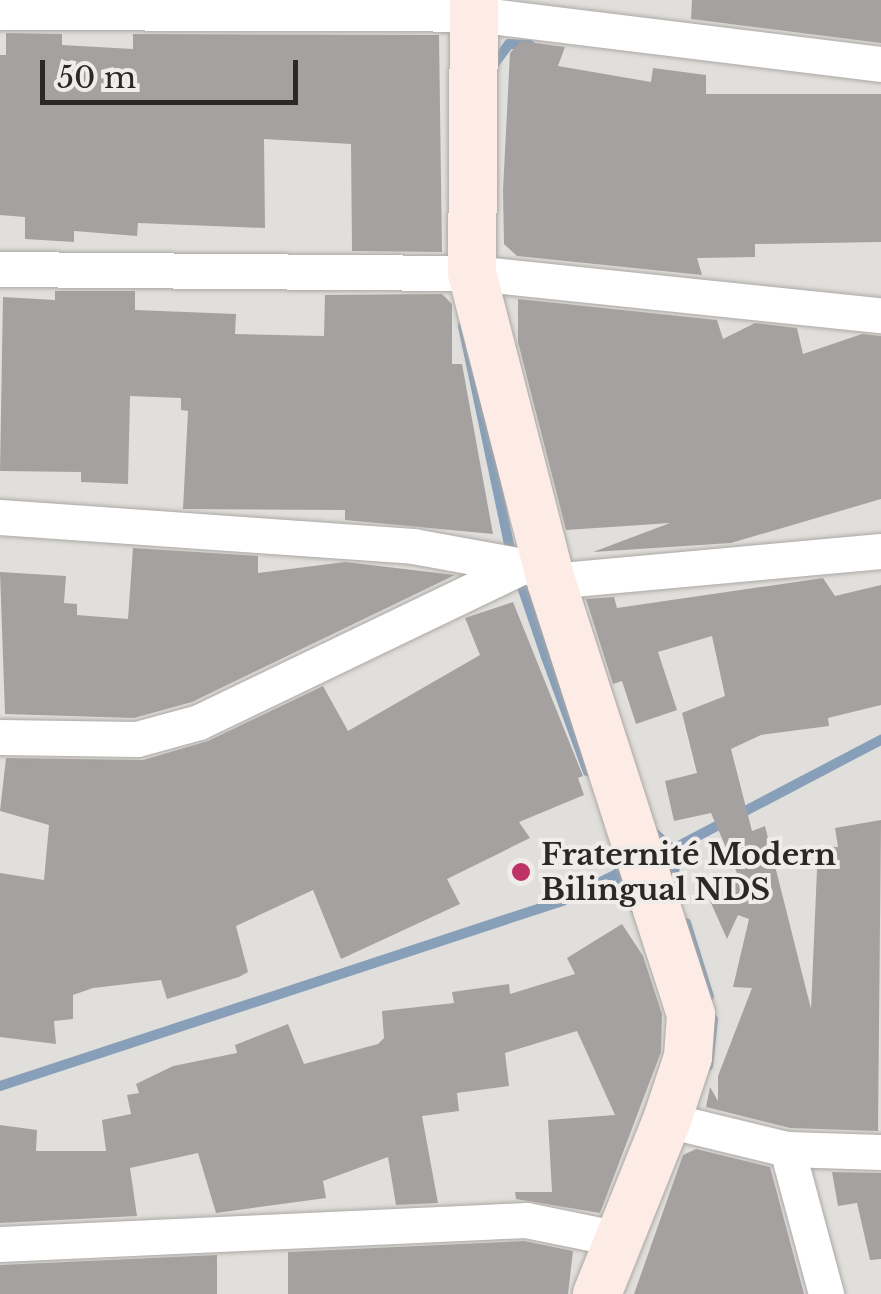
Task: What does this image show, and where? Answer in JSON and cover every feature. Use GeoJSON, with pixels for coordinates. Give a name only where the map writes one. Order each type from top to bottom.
{"type":"FeatureCollection","features":[{"type":"Feature","properties":{"kind":"street"},"geometry":{"type":"LineString","coordinates":[[0,12],[474,7],[881,64]]}},
{"type":"Feature","properties":{"kind":"street"},"geometry":{"type":"LineString","coordinates":[[474,7],[472,273],[541,573],[692,1014],[688,1057],[668,1120],[597,1294]]}},
{"type":"Feature","properties":{"kind":"street"},"geometry":{"type":"LineString","coordinates":[[0,269],[472,273],[881,315]]}},
{"type":"Feature","properties":{"kind":"street"},"geometry":{"type":"LineString","coordinates":[[0,518],[413,546],[541,573],[881,551]]}},
{"type":"Feature","properties":{"kind":"street"},"geometry":{"type":"LineString","coordinates":[[0,736],[137,739],[199,722],[541,573]]}},
{"type":"Feature","properties":{"kind":"street"},"geometry":{"type":"LineString","coordinates":[[668,1120],[787,1150],[881,1152]]}},
{"type":"Feature","properties":{"kind":"street"},"geometry":{"type":"LineString","coordinates":[[787,1150],[826,1294]]}},
{"type":"Feature","properties":{"kind":"street"},"geometry":{"type":"LineString","coordinates":[[0,1244],[166,1231],[526,1220],[619,1239]]}},
{"type":"Feature","properties":{"kind":"building"},"geometry":{"type":"Polygon","coordinates":[[[692,0],[881,0],[881,43],[691,19],[692,0]]]}},
{"type":"Feature","properties":{"kind":"building"},"geometry":{"type":"Polygon","coordinates":[[[6,33],[62,34],[62,45],[133,49],[133,34],[439,35],[442,252],[352,251],[351,144],[264,139],[265,228],[138,223],[137,236],[74,231],[74,242],[25,239],[25,217],[0,215],[0,55],[6,55],[6,33]]]}},
{"type":"Feature","properties":{"kind":"building"},"geometry":{"type":"Polygon","coordinates":[[[521,41],[565,47],[558,66],[651,82],[653,68],[706,75],[706,94],[881,94],[881,242],[755,244],[755,257],[697,258],[702,275],[517,256],[504,244],[503,190],[510,53],[521,41]]]}},
{"type":"Feature","properties":{"kind":"building"},"geometry":{"type":"Polygon","coordinates":[[[55,291],[135,291],[135,310],[236,314],[235,334],[324,336],[325,295],[442,294],[452,304],[452,364],[462,364],[493,534],[345,520],[345,510],[183,509],[188,411],[181,410],[181,398],[130,396],[128,484],[81,482],[81,472],[0,471],[3,297],[55,300],[55,291]]]}},
{"type":"Feature","properties":{"kind":"building"},"geometry":{"type":"Polygon","coordinates":[[[518,299],[717,320],[723,339],[755,323],[797,328],[803,354],[862,334],[881,336],[881,499],[731,543],[593,552],[670,523],[566,530],[518,342],[518,299]]]}},
{"type":"Feature","properties":{"kind":"building"},"geometry":{"type":"Polygon","coordinates":[[[133,548],[258,556],[258,573],[345,562],[455,575],[192,702],[134,718],[5,714],[0,572],[66,576],[64,603],[77,604],[77,615],[128,619],[133,548]]]}},
{"type":"Feature","properties":{"kind":"building"},"geometry":{"type":"Polygon","coordinates":[[[823,578],[835,596],[881,585],[881,705],[828,718],[829,726],[761,735],[731,749],[752,831],[765,826],[811,1009],[818,846],[838,847],[835,828],[881,820],[878,1131],[790,1128],[706,1107],[710,1087],[718,1101],[718,1076],[752,988],[733,987],[749,919],[738,915],[727,939],[707,894],[740,880],[711,813],[674,821],[665,781],[697,773],[682,713],[725,696],[712,636],[658,652],[677,710],[636,724],[622,681],[613,684],[586,599],[614,597],[617,608],[823,578]]]}},
{"type":"Feature","properties":{"kind":"building"},"geometry":{"type":"Polygon","coordinates":[[[513,602],[583,776],[578,778],[584,795],[519,822],[530,838],[447,879],[460,904],[341,959],[313,890],[236,926],[248,972],[239,977],[167,999],[161,980],[93,988],[73,995],[73,1019],[54,1021],[56,1044],[0,1037],[0,873],[44,880],[49,825],[0,811],[6,758],[143,760],[208,741],[323,686],[348,731],[480,655],[465,618],[513,602]]]}},
{"type":"Feature","properties":{"kind":"building"},"geometry":{"type":"Polygon","coordinates":[[[622,924],[643,956],[662,1014],[661,1052],[600,1213],[516,1199],[515,1192],[552,1192],[548,1120],[615,1115],[577,1031],[505,1053],[509,1086],[457,1093],[459,1111],[422,1116],[438,1203],[396,1205],[388,1157],[323,1181],[326,1198],[216,1213],[198,1153],[130,1168],[137,1216],[0,1223],[0,1125],[37,1130],[36,1151],[106,1151],[102,1120],[131,1114],[127,1095],[139,1093],[136,1084],[173,1066],[237,1053],[235,1045],[288,1024],[304,1064],[378,1044],[384,1038],[382,1011],[454,1003],[452,992],[509,984],[510,994],[575,974],[567,958],[622,924]]]}},
{"type":"Feature","properties":{"kind":"building"},"geometry":{"type":"Polygon","coordinates":[[[696,1149],[770,1167],[804,1294],[634,1294],[683,1155],[696,1149]]]}},
{"type":"Feature","properties":{"kind":"building"},"geometry":{"type":"Polygon","coordinates":[[[832,1172],[881,1173],[881,1259],[870,1260],[857,1203],[838,1206],[832,1172]]]}},
{"type":"Feature","properties":{"kind":"building"},"geometry":{"type":"Polygon","coordinates":[[[524,1241],[573,1251],[568,1294],[288,1294],[288,1252],[524,1241]]]}},
{"type":"Feature","properties":{"kind":"building"},"geometry":{"type":"Polygon","coordinates":[[[217,1255],[217,1294],[0,1294],[0,1265],[217,1255]]]}},
{"type":"Feature","properties":{"kind":"waterway"},"geometry":{"type":"LineString","coordinates":[[494,64],[509,44],[530,45]]}},
{"type":"Feature","properties":{"kind":"waterway"},"geometry":{"type":"LineString","coordinates":[[463,326],[511,554]]}},
{"type":"Feature","properties":{"kind":"waterway"},"geometry":{"type":"LineString","coordinates":[[521,584],[546,657]]}},
{"type":"Feature","properties":{"kind":"waterway"},"geometry":{"type":"LineString","coordinates":[[546,657],[588,772]]}},
{"type":"Feature","properties":{"kind":"waterway"},"geometry":{"type":"LineString","coordinates":[[652,860],[881,740]]}},
{"type":"Feature","properties":{"kind":"waterway"},"geometry":{"type":"LineString","coordinates":[[653,832],[676,852],[673,888]]}},
{"type":"Feature","properties":{"kind":"waterway"},"geometry":{"type":"LineString","coordinates":[[0,1086],[562,901],[631,867]]}},
{"type":"Feature","properties":{"kind":"waterway"},"geometry":{"type":"LineString","coordinates":[[619,868],[623,896],[635,909]]}},
{"type":"Feature","properties":{"kind":"waterway"},"geometry":{"type":"LineString","coordinates":[[686,923],[709,997]]}},
{"type":"Feature","properties":{"kind":"waterway"},"geometry":{"type":"LineString","coordinates":[[708,1066],[713,1019]]}},
{"type":"Feature","properties":{"kind":"place","name":"Fraternité Modern Bilingual NDS"},"geometry":{"type":"Point","coordinates":[521,872]}}]}
